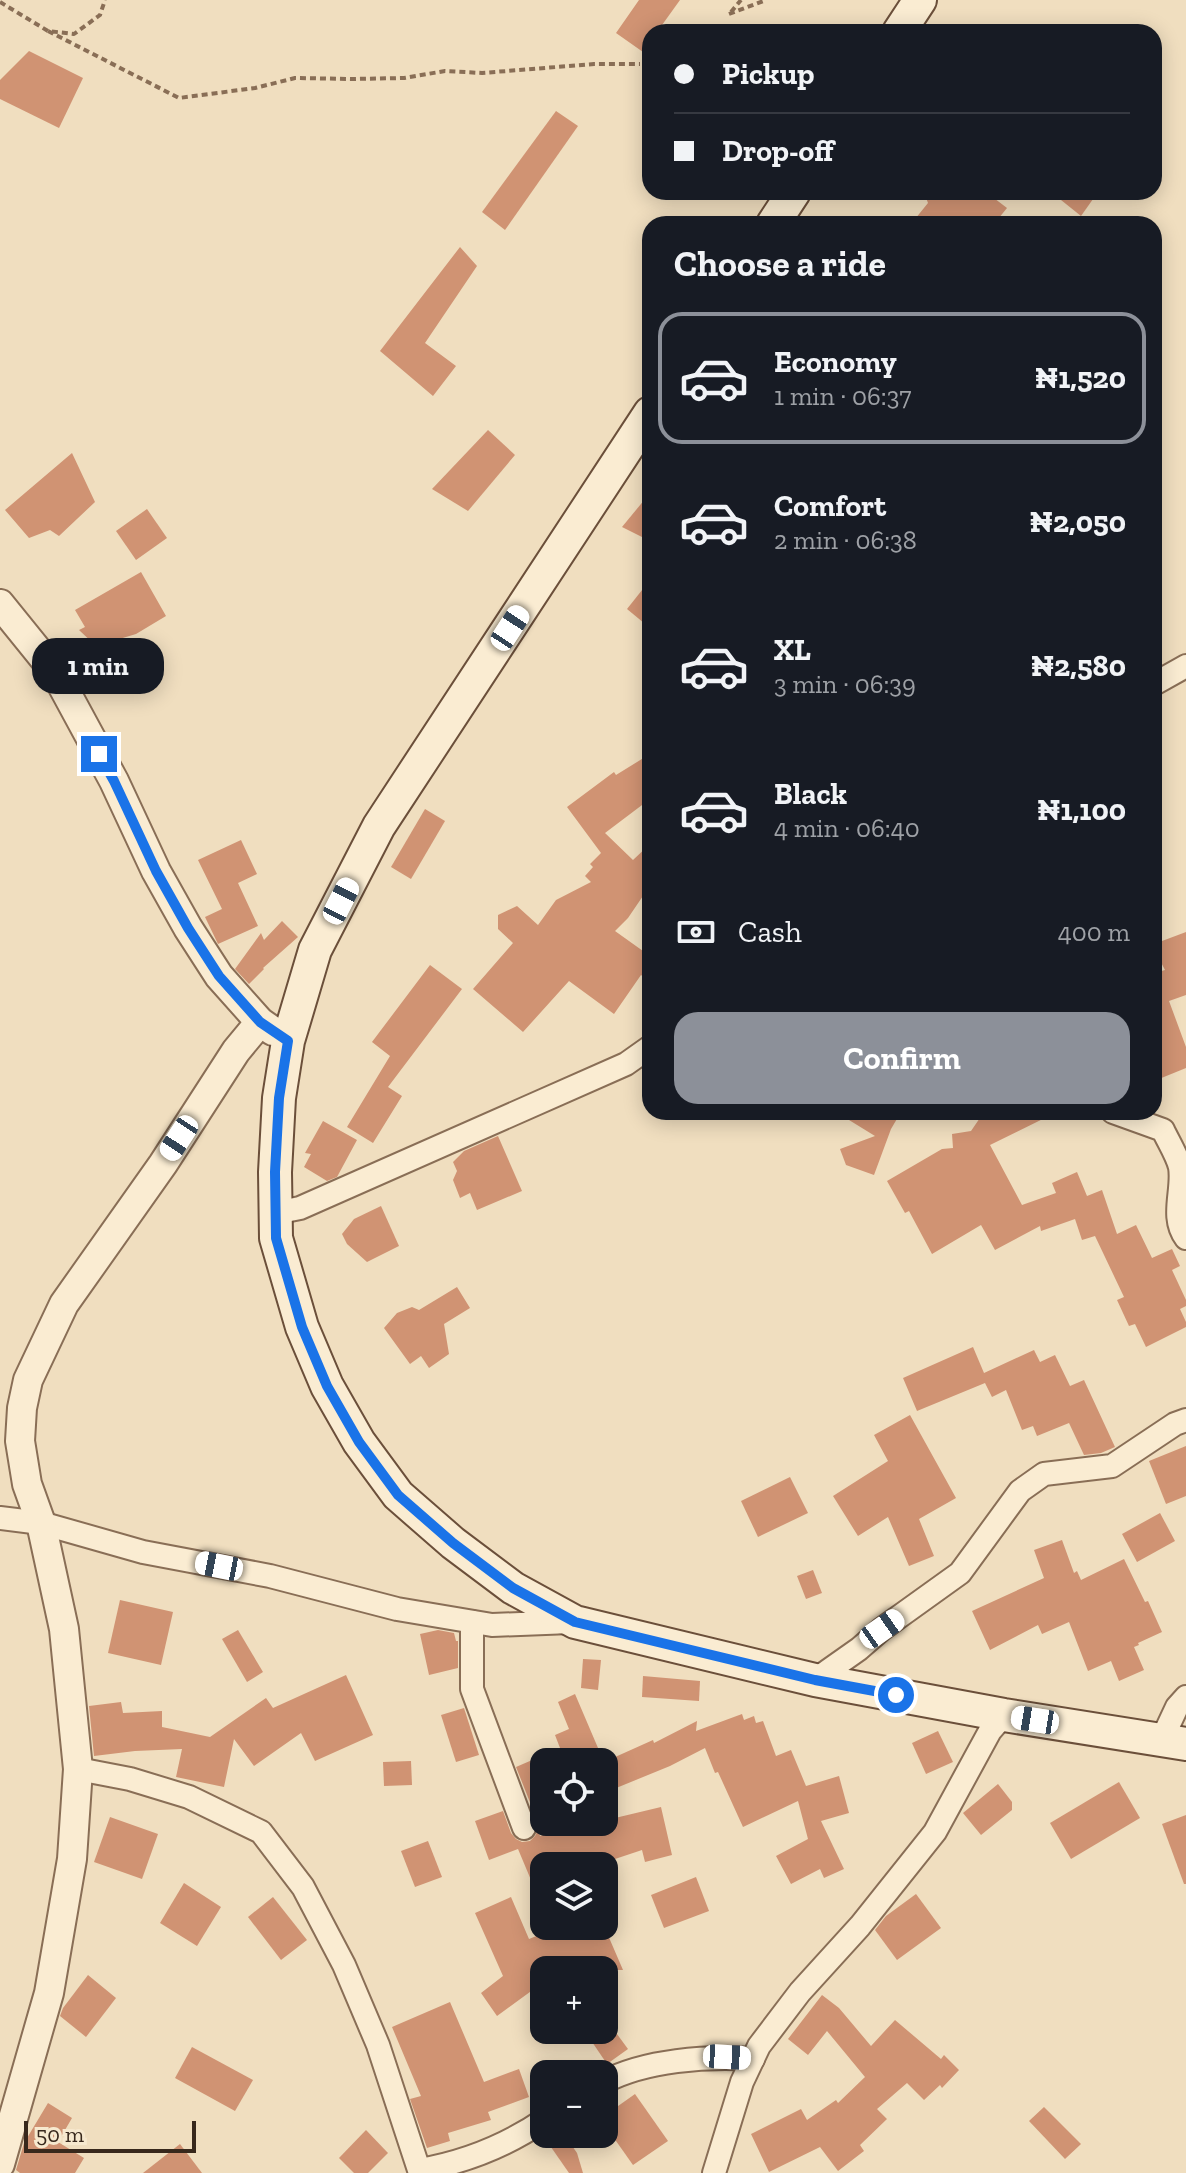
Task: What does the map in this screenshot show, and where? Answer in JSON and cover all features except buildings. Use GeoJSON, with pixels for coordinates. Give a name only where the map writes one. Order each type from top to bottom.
{"type":"FeatureCollection","features":[{"type":"Feature","properties":{"kind":"main road"},"geometry":{"type":"LineString","coordinates":[[904,24],[920,0]]}},
{"type":"Feature","properties":{"kind":"main road"},"geometry":{"type":"LineString","coordinates":[[642,425],[379,826],[315,950],[288,1041],[279,1098],[275,1213],[276,1238],[302,1327],[327,1386],[359,1442],[398,1495],[453,1543],[513,1588],[575,1622],[815,1680],[1174,1742]]}},
{"type":"Feature","properties":{"kind":"street"},"geometry":{"type":"LineString","coordinates":[[0,604],[55,672],[114,781],[156,871],[219,976],[260,1022],[288,1041]]}},
{"type":"Feature","properties":{"kind":"street"},"geometry":{"type":"LineString","coordinates":[[1162,680],[1186,666]]}},
{"type":"Feature","properties":{"kind":"street"},"geometry":{"type":"LineString","coordinates":[[0,2164],[4,2131],[49,1993],[72,1859],[78,1769],[64,1629],[41,1523],[27,1484],[20,1441],[28,1380],[64,1304],[163,1164],[236,1051],[260,1022]]}},
{"type":"Feature","properties":{"kind":"street"},"geometry":{"type":"LineString","coordinates":[[275,1213],[300,1208],[626,1064],[642,1053]]}},
{"type":"Feature","properties":{"kind":"street"},"geometry":{"type":"LineString","coordinates":[[1135,1120],[1163,1130],[1180,1166],[1178,1207],[1180,1229],[1186,1238]]}},
{"type":"Feature","properties":{"kind":"street"},"geometry":{"type":"LineString","coordinates":[[815,1680],[960,1573],[1020,1491],[1044,1474],[1112,1466],[1175,1424],[1186,1420]]}},
{"type":"Feature","properties":{"kind":"street"},"geometry":{"type":"LineString","coordinates":[[0,1518],[41,1523],[143,1552],[270,1576],[397,1609],[492,1625],[575,1622]]}},
{"type":"Feature","properties":{"kind":"street"},"geometry":{"type":"LineString","coordinates":[[472,1622],[472,1689],[524,1828]]}},
{"type":"Feature","properties":{"kind":"street"},"geometry":{"type":"LineString","coordinates":[[1174,1742],[1177,1707],[1186,1697]]}},
{"type":"Feature","properties":{"kind":"street"},"geometry":{"type":"LineString","coordinates":[[714,2173],[742,2082],[759,2046],[800,1992],[860,1926],[935,1832],[990,1731],[1004,1715]]}},
{"type":"Feature","properties":{"kind":"street"},"geometry":{"type":"LineString","coordinates":[[78,1769],[130,1779],[189,1797],[261,1832],[303,1887],[344,1965],[378,2045],[420,2172],[486,2153],[530,2129]]}},
{"type":"Feature","properties":{"kind":"street"},"geometry":{"type":"LineString","coordinates":[[618,2075],[657,2065],[727,2057],[753,2059]]}},
{"type":"Feature","properties":{"kind":"path"},"geometry":{"type":"LineString","coordinates":[[48,31],[74,34],[100,15],[105,0]]}},
{"type":"Feature","properties":{"kind":"path"},"geometry":{"type":"LineString","coordinates":[[741,0],[729,14],[766,0]]}},
{"type":"Feature","properties":{"kind":"path"},"geometry":{"type":"LineString","coordinates":[[0,2],[48,31],[179,98],[255,88],[295,78],[404,78],[445,71],[482,73],[594,64],[640,64]]}},
{"type":"Feature","properties":{"kind":"route"},"geometry":{"type":"LineString","coordinates":[[99,754],[156,871],[219,976],[260,1022],[288,1041],[279,1098],[275,1172],[276,1238],[302,1327],[327,1386],[359,1442],[398,1495],[453,1543],[513,1588],[575,1622],[815,1680],[896,1695]]}}]}
